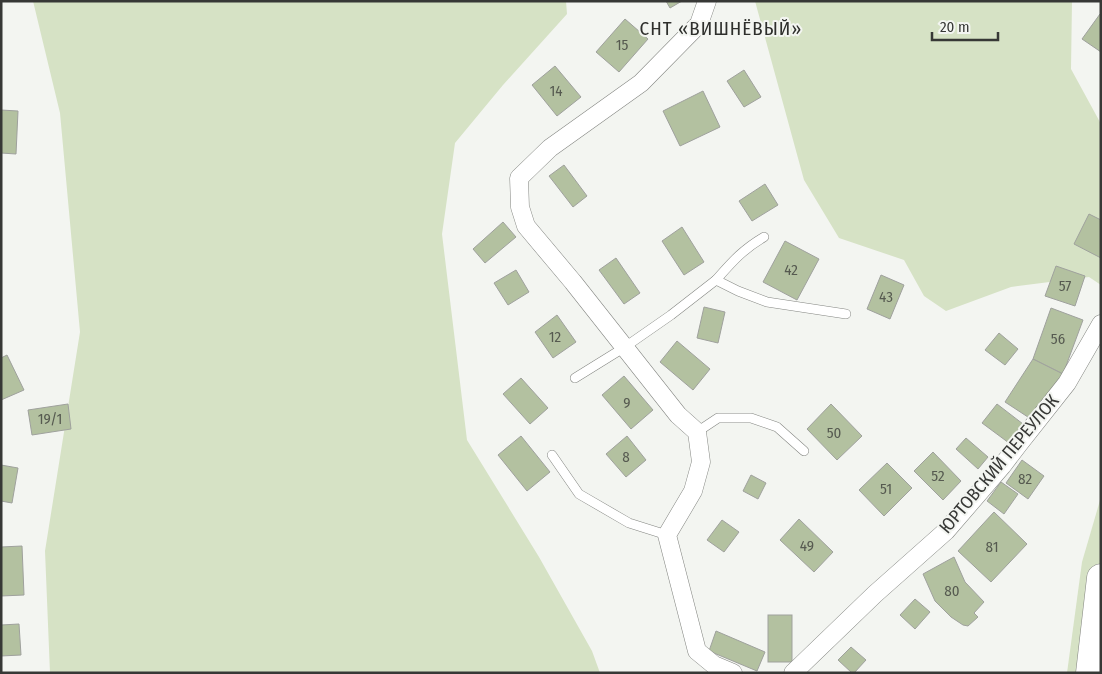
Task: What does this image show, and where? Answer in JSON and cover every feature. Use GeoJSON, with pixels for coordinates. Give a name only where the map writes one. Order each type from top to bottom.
{"type":"FeatureCollection","features":[{"type":"Feature","properties":{"kind":"highway"},"geometry":{"type":"LineString","coordinates":[[1090,673],[1101,578]]}},
{"type":"Feature","properties":{"kind":"street"},"geometry":{"type":"LineString","coordinates":[[707,1],[699,24],[641,83],[550,148],[519,178],[520,207],[526,226],[678,415],[697,432],[701,462],[693,491],[667,535],[697,651],[714,665],[734,673]]}},
{"type":"Feature","properties":{"kind":"street","name":"ЮРТОВСКИЙ ПЕРЕУЛОК"},"geometry":{"type":"LineString","coordinates":[[793,673],[875,594],[946,531],[1002,466],[1067,383],[1101,324]]}},
{"type":"Feature","properties":{"kind":"lane"},"geometry":{"type":"LineString","coordinates":[[576,378],[625,347],[670,315],[716,280],[748,246],[764,237]]}},
{"type":"Feature","properties":{"kind":"lane"},"geometry":{"type":"LineString","coordinates":[[716,280],[767,302],[846,314]]}},
{"type":"Feature","properties":{"kind":"lane"},"geometry":{"type":"LineString","coordinates":[[697,432],[718,418],[751,418],[776,427],[804,451]]}},
{"type":"Feature","properties":{"kind":"lane"},"geometry":{"type":"LineString","coordinates":[[552,455],[579,494],[629,523],[667,535]]}},
{"type":"Feature","properties":{"kind":"green space"},"geometry":{"type":"Polygon","coordinates":[[[33,1],[566,1],[567,14],[503,85],[455,143],[442,234],[467,440],[539,557],[592,651],[600,673],[50,673],[45,551],[80,332],[60,113],[33,1]]]}},
{"type":"Feature","properties":{"kind":"green space"},"geometry":{"type":"Polygon","coordinates":[[[755,1],[1072,1],[1071,69],[1101,124],[1101,285],[1089,277],[1011,287],[946,311],[924,296],[904,260],[839,238],[804,180],[755,1]]]}},
{"type":"Feature","properties":{"kind":"green space"},"geometry":{"type":"Polygon","coordinates":[[[1101,497],[1101,673],[1067,673],[1082,562],[1101,497]]]}},
{"type":"Feature","properties":{"kind":"building"},"geometry":{"type":"Polygon","coordinates":[[[666,1],[682,1],[670,8],[666,1]]]}},
{"type":"Feature","properties":{"kind":"building"},"geometry":{"type":"Polygon","coordinates":[[[1101,15],[1101,52],[1082,39],[1101,15]]]}},
{"type":"Feature","properties":{"kind":"building"},"geometry":{"type":"Polygon","coordinates":[[[625,19],[648,39],[619,72],[596,52],[625,19]]]}},
{"type":"Feature","properties":{"kind":"building"},"geometry":{"type":"Polygon","coordinates":[[[555,66],[581,97],[557,116],[532,85],[555,66]]]}},
{"type":"Feature","properties":{"kind":"building"},"geometry":{"type":"Polygon","coordinates":[[[744,70],[761,97],[744,107],[727,81],[744,70]]]}},
{"type":"Feature","properties":{"kind":"building"},"geometry":{"type":"Polygon","coordinates":[[[703,91],[720,127],[680,146],[663,111],[703,91]]]}},
{"type":"Feature","properties":{"kind":"building"},"geometry":{"type":"Polygon","coordinates":[[[1,110],[18,111],[16,154],[1,153],[1,110]]]}},
{"type":"Feature","properties":{"kind":"building"},"geometry":{"type":"Polygon","coordinates":[[[564,165],[587,196],[573,207],[549,176],[564,165]]]}},
{"type":"Feature","properties":{"kind":"building"},"geometry":{"type":"Polygon","coordinates":[[[765,184],[778,205],[752,221],[739,201],[765,184]]]}},
{"type":"Feature","properties":{"kind":"building"},"geometry":{"type":"Polygon","coordinates":[[[1089,214],[1101,220],[1101,258],[1074,244],[1089,214]]]}},
{"type":"Feature","properties":{"kind":"building"},"geometry":{"type":"Polygon","coordinates":[[[503,222],[516,237],[485,263],[473,249],[503,222]]]}},
{"type":"Feature","properties":{"kind":"building"},"geometry":{"type":"Polygon","coordinates":[[[682,227],[704,262],[684,275],[662,241],[682,227]]]}},
{"type":"Feature","properties":{"kind":"building"},"geometry":{"type":"Polygon","coordinates":[[[785,241],[819,259],[797,300],[763,282],[785,241]]]}},
{"type":"Feature","properties":{"kind":"building"},"geometry":{"type":"Polygon","coordinates":[[[616,258],[640,293],[624,304],[599,270],[616,258]]]}},
{"type":"Feature","properties":{"kind":"building"},"geometry":{"type":"Polygon","coordinates":[[[1056,266],[1085,276],[1075,306],[1045,296],[1056,266]]]}},
{"type":"Feature","properties":{"kind":"building"},"geometry":{"type":"Polygon","coordinates":[[[516,270],[529,292],[508,305],[494,283],[516,270]]]}},
{"type":"Feature","properties":{"kind":"building"},"geometry":{"type":"Polygon","coordinates":[[[881,275],[904,285],[890,319],[867,309],[881,275]]]}},
{"type":"Feature","properties":{"kind":"building"},"geometry":{"type":"Polygon","coordinates":[[[704,307],[725,312],[718,343],[697,338],[704,307]]]}},
{"type":"Feature","properties":{"kind":"building"},"geometry":{"type":"Polygon","coordinates":[[[1051,308],[1083,320],[1063,374],[1033,359],[1051,308]]]}},
{"type":"Feature","properties":{"kind":"building"},"geometry":{"type":"Polygon","coordinates":[[[557,315],[576,342],[553,358],[535,332],[557,315]]]}},
{"type":"Feature","properties":{"kind":"building"},"geometry":{"type":"Polygon","coordinates":[[[999,333],[1018,349],[1005,365],[985,350],[999,333]]]}},
{"type":"Feature","properties":{"kind":"building"},"geometry":{"type":"Polygon","coordinates":[[[677,341],[710,369],[693,390],[660,362],[677,341]]]}},
{"type":"Feature","properties":{"kind":"building"},"geometry":{"type":"Polygon","coordinates":[[[7,355],[24,390],[1,400],[1,358],[7,355]]]}},
{"type":"Feature","properties":{"kind":"building"},"geometry":{"type":"Polygon","coordinates":[[[1033,359],[1063,374],[1034,421],[1005,402],[1033,359]]]}},
{"type":"Feature","properties":{"kind":"building"},"geometry":{"type":"Polygon","coordinates":[[[624,376],[653,410],[631,429],[602,395],[624,376]]]}},
{"type":"Feature","properties":{"kind":"building"},"geometry":{"type":"Polygon","coordinates":[[[521,378],[548,408],[530,424],[503,394],[521,378]]]}},
{"type":"Feature","properties":{"kind":"building"},"geometry":{"type":"Polygon","coordinates":[[[68,404],[71,429],[32,435],[28,410],[68,404]]]}},
{"type":"Feature","properties":{"kind":"building"},"geometry":{"type":"Polygon","coordinates":[[[831,404],[862,436],[837,460],[807,429],[831,404]]]}},
{"type":"Feature","properties":{"kind":"building"},"geometry":{"type":"Polygon","coordinates":[[[997,404],[1023,424],[1009,443],[982,423],[997,404]]]}},
{"type":"Feature","properties":{"kind":"building"},"geometry":{"type":"Polygon","coordinates":[[[521,436],[550,472],[527,491],[498,455],[521,436]]]}},
{"type":"Feature","properties":{"kind":"building"},"geometry":{"type":"Polygon","coordinates":[[[627,436],[646,460],[626,477],[606,454],[627,436]]]}},
{"type":"Feature","properties":{"kind":"building"},"geometry":{"type":"Polygon","coordinates":[[[966,438],[988,457],[978,469],[956,449],[966,438]]]}},
{"type":"Feature","properties":{"kind":"building"},"geometry":{"type":"Polygon","coordinates":[[[933,452],[961,481],[943,500],[914,471],[933,452]]]}},
{"type":"Feature","properties":{"kind":"building"},"geometry":{"type":"Polygon","coordinates":[[[1022,460],[1044,476],[1028,499],[1006,483],[1022,460]]]}},
{"type":"Feature","properties":{"kind":"building"},"geometry":{"type":"Polygon","coordinates":[[[887,463],[912,488],[884,516],[859,490],[887,463]]]}},
{"type":"Feature","properties":{"kind":"building"},"geometry":{"type":"Polygon","coordinates":[[[1,465],[18,468],[12,503],[1,501],[1,465]]]}},
{"type":"Feature","properties":{"kind":"building"},"geometry":{"type":"Polygon","coordinates":[[[751,475],[766,483],[758,499],[743,491],[751,475]]]}},
{"type":"Feature","properties":{"kind":"building"},"geometry":{"type":"Polygon","coordinates":[[[1001,482],[1018,494],[1004,514],[987,501],[1001,482]]]}},
{"type":"Feature","properties":{"kind":"building"},"geometry":{"type":"Polygon","coordinates":[[[994,512],[1027,544],[991,582],[958,551],[994,512]]]}},
{"type":"Feature","properties":{"kind":"building"},"geometry":{"type":"Polygon","coordinates":[[[799,519],[833,552],[814,572],[780,540],[799,519]]]}},
{"type":"Feature","properties":{"kind":"building"},"geometry":{"type":"Polygon","coordinates":[[[722,520],[739,532],[724,552],[707,540],[722,520]]]}},
{"type":"Feature","properties":{"kind":"building"},"geometry":{"type":"Polygon","coordinates":[[[22,546],[24,595],[1,596],[1,547],[22,546]]]}},
{"type":"Feature","properties":{"kind":"building"},"geometry":{"type":"Polygon","coordinates":[[[954,557],[965,582],[984,602],[974,613],[978,617],[968,626],[951,617],[935,601],[923,574],[954,557]]]}},
{"type":"Feature","properties":{"kind":"building"},"geometry":{"type":"Polygon","coordinates":[[[915,599],[930,612],[915,629],[900,615],[915,599]]]}},
{"type":"Feature","properties":{"kind":"building"},"geometry":{"type":"Polygon","coordinates":[[[768,615],[792,615],[792,662],[768,662],[768,615]]]}},
{"type":"Feature","properties":{"kind":"building"},"geometry":{"type":"Polygon","coordinates":[[[19,624],[21,655],[1,656],[1,625],[19,624]]]}},
{"type":"Feature","properties":{"kind":"building"},"geometry":{"type":"Polygon","coordinates":[[[716,631],[765,652],[757,671],[709,651],[716,631]]]}},
{"type":"Feature","properties":{"kind":"building"},"geometry":{"type":"Polygon","coordinates":[[[851,647],[866,660],[854,673],[838,660],[851,647]]]}},
{"type":"Feature","properties":{"kind":"district","name":"СНТ «ВИШНЁВЫЙ»"},"geometry":{"type":"Point","coordinates":[721,28]}}]}
